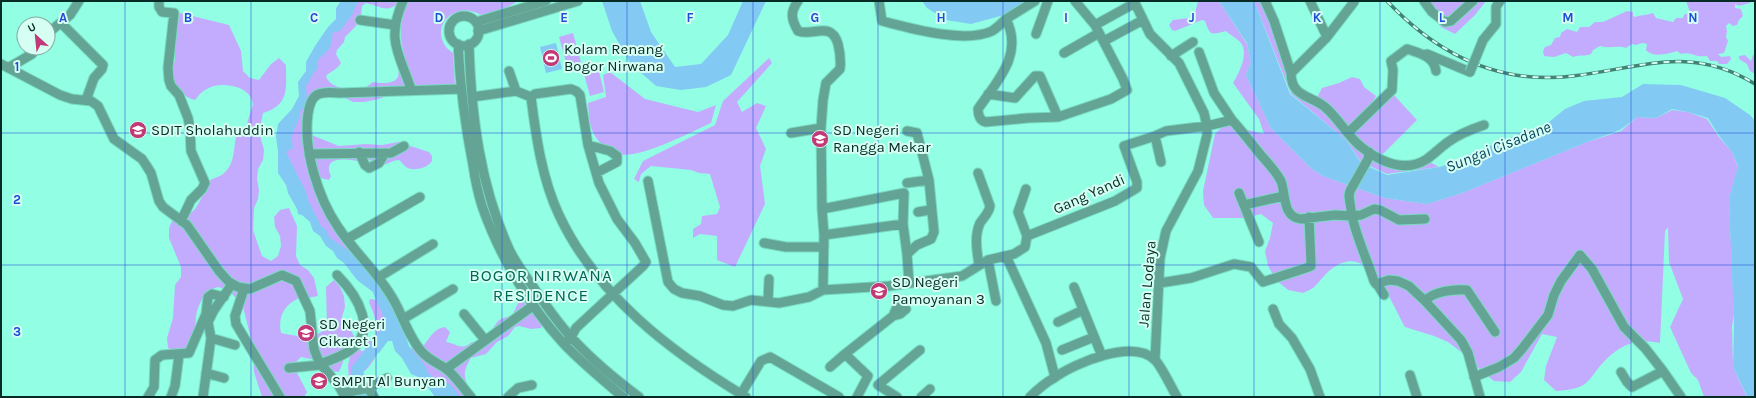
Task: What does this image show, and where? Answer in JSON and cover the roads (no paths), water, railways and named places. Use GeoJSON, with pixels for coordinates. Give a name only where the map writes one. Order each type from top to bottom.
{"type":"FeatureCollection","features":[{"type":"Feature","properties":{"kind":"street"},"geometry":{"type":"LineString","coordinates":[[56,27],[70,15],[79,1]]}},
{"type":"Feature","properties":{"kind":"street"},"geometry":{"type":"LineString","coordinates":[[159,1],[162,12],[174,13],[168,68],[169,80],[171,86],[179,95],[188,118],[191,151],[205,183],[202,189],[191,200],[181,221]]}},
{"type":"Feature","properties":{"kind":"street"},"geometry":{"type":"LineString","coordinates":[[403,1],[395,26],[395,44],[411,90]]}},
{"type":"Feature","properties":{"kind":"street"},"geometry":{"type":"LineString","coordinates":[[477,27],[530,3],[546,1]]}},
{"type":"Feature","properties":{"kind":"street"},"geometry":{"type":"LineString","coordinates":[[477,27],[578,1]]}},
{"type":"Feature","properties":{"kind":"street"},"geometry":{"type":"LineString","coordinates":[[798,1],[792,9],[791,16],[798,31],[830,32],[835,36],[841,55],[840,69],[828,80],[825,87],[821,128],[822,209],[824,235],[823,290]]}},
{"type":"Feature","properties":{"kind":"street"},"geometry":{"type":"LineString","coordinates":[[879,1],[882,21],[924,32],[951,36],[991,31],[1006,19],[1035,1]]}},
{"type":"Feature","properties":{"kind":"street"},"geometry":{"type":"LineString","coordinates":[[1036,34],[1048,1]]}},
{"type":"Feature","properties":{"kind":"street"},"geometry":{"type":"LineString","coordinates":[[1006,19],[1012,30],[1012,45],[1008,66],[978,109],[978,115],[983,122],[1058,117],[1119,95],[1126,91],[1126,88],[1100,33],[1076,1]]}},
{"type":"Feature","properties":{"kind":"street"},"geometry":{"type":"LineString","coordinates":[[1265,1],[1274,21],[1294,88],[1305,97],[1326,108],[1368,156],[1394,165],[1414,165],[1426,159],[1449,141],[1463,133],[1484,125]]}},
{"type":"Feature","properties":{"kind":"street"},"geometry":{"type":"LineString","coordinates":[[1310,1],[1327,37]]}},
{"type":"Feature","properties":{"kind":"street"},"geometry":{"type":"LineString","coordinates":[[1424,1],[1432,12],[1445,22],[1451,21],[1473,1]]}},
{"type":"Feature","properties":{"kind":"street"},"geometry":{"type":"LineString","coordinates":[[1348,133],[1392,90],[1393,70],[1391,61],[1407,49],[1412,47],[1470,72],[1482,40],[1496,24],[1496,7],[1500,1]]}},
{"type":"Feature","properties":{"kind":"street"},"geometry":{"type":"LineString","coordinates":[[1064,54],[1100,33],[1134,2]]}},
{"type":"Feature","properties":{"kind":"street","name":"Jalan Lodaya"},"geometry":{"type":"LineString","coordinates":[[1134,2],[1150,34],[1179,63],[1204,113],[1207,126],[1207,135],[1198,171],[1166,232],[1160,258],[1160,283],[1155,360]]}},
{"type":"Feature","properties":{"kind":"street"},"geometry":{"type":"LineString","coordinates":[[1290,74],[1327,37],[1354,2]]}},
{"type":"Feature","properties":{"kind":"street"},"geometry":{"type":"LineString","coordinates":[[467,16],[477,27],[476,39],[470,44],[458,44],[450,37],[449,32],[452,21],[456,18],[467,16]]}},
{"type":"Feature","properties":{"kind":"street"},"geometry":{"type":"LineString","coordinates":[[360,20],[395,26]]}},
{"type":"Feature","properties":{"kind":"street"},"geometry":{"type":"LineString","coordinates":[[1100,33],[1143,20]]}},
{"type":"Feature","properties":{"kind":"street"},"geometry":{"type":"LineString","coordinates":[[61,23],[103,66],[94,78],[86,100]]}},
{"type":"Feature","properties":{"kind":"street"},"geometry":{"type":"LineString","coordinates":[[1171,56],[1193,42]]}},
{"type":"Feature","properties":{"kind":"street"},"geometry":{"type":"LineString","coordinates":[[458,44],[461,89],[468,140],[482,205],[504,260],[534,305],[568,341],[599,378],[623,397]]}},
{"type":"Feature","properties":{"kind":"street"},"geometry":{"type":"LineString","coordinates":[[470,44],[472,97],[480,155],[492,202],[510,251],[568,341],[639,397]]}},
{"type":"Feature","properties":{"kind":"street"},"geometry":{"type":"LineString","coordinates":[[1407,49],[1426,56],[1435,65],[1436,71]]}},
{"type":"Feature","properties":{"kind":"street"},"geometry":{"type":"LineString","coordinates":[[1199,52],[1214,93],[1232,120],[1272,166],[1282,185],[1287,209],[1291,215],[1296,218],[1335,215],[1352,216],[1361,215],[1374,209],[1380,210],[1400,220],[1425,219]]}},
{"type":"Feature","properties":{"kind":"street"},"geometry":{"type":"LineString","coordinates":[[5,66],[28,56]]}},
{"type":"Feature","properties":{"kind":"street"},"geometry":{"type":"LineString","coordinates":[[5,66],[60,95],[72,99],[86,100],[98,106],[114,139],[142,160],[146,165],[151,173],[159,201],[163,208],[181,221],[195,236],[224,278],[232,284],[244,289],[253,288],[282,275],[296,281],[310,311],[314,349],[319,364],[339,386],[344,395],[367,388],[387,378]]}},
{"type":"Feature","properties":{"kind":"street"},"geometry":{"type":"LineString","coordinates":[[509,71],[516,91]]}},
{"type":"Feature","properties":{"kind":"street"},"geometry":{"type":"LineString","coordinates":[[988,94],[1015,98],[1035,76],[1040,76],[1058,117]]}},
{"type":"Feature","properties":{"kind":"street"},"geometry":{"type":"LineString","coordinates":[[461,89],[319,94],[314,97],[310,104],[307,121],[309,154],[318,185],[338,227],[379,277],[394,299],[403,319],[422,352],[446,369],[472,397]]}},
{"type":"Feature","properties":{"kind":"street"},"geometry":{"type":"LineString","coordinates":[[531,97],[535,94],[563,90],[576,91],[580,95],[588,145],[605,197],[617,219],[635,243],[646,262],[576,328],[568,341]]}},
{"type":"Feature","properties":{"kind":"street"},"geometry":{"type":"LineString","coordinates":[[472,97],[516,91],[531,97]]}},
{"type":"Feature","properties":{"kind":"street"},"geometry":{"type":"LineString","coordinates":[[531,97],[543,171],[559,215],[587,262],[612,294],[645,325],[682,355],[724,384],[743,395],[761,361],[770,357],[839,397]]}},
{"type":"Feature","properties":{"kind":"street"},"geometry":{"type":"LineString","coordinates":[[1161,162],[1155,136],[1174,130],[1207,126],[1232,120]]}},
{"type":"Feature","properties":{"kind":"street"},"geometry":{"type":"LineString","coordinates":[[791,133],[821,128]]}},
{"type":"Feature","properties":{"kind":"street"},"geometry":{"type":"LineString","coordinates":[[907,131],[918,134],[916,154],[929,180],[933,236],[928,241],[917,245],[907,254]]}},
{"type":"Feature","properties":{"kind":"street","name":"Gang Yandi"},"geometry":{"type":"LineString","coordinates":[[1026,236],[1115,201],[1132,192],[1137,188],[1137,182],[1125,145],[1155,136]]}},
{"type":"Feature","properties":{"kind":"street"},"geometry":{"type":"LineString","coordinates":[[588,145],[610,151],[617,156],[617,162],[596,173]]}},
{"type":"Feature","properties":{"kind":"street"},"geometry":{"type":"LineString","coordinates":[[309,154],[359,152],[385,153],[395,152],[404,146]]}},
{"type":"Feature","properties":{"kind":"street"},"geometry":{"type":"LineString","coordinates":[[359,152],[365,165],[369,168],[379,163],[385,153]]}},
{"type":"Feature","properties":{"kind":"street"},"geometry":{"type":"LineString","coordinates":[[1368,156],[1350,191],[1349,196],[1358,239],[1376,284],[1379,283],[1379,287],[1384,295]]}},
{"type":"Feature","properties":{"kind":"street"},"geometry":{"type":"LineString","coordinates":[[978,173],[990,206],[976,235],[979,265]]}},
{"type":"Feature","properties":{"kind":"street"},"geometry":{"type":"LineString","coordinates":[[907,183],[929,180]]}},
{"type":"Feature","properties":{"kind":"street"},"geometry":{"type":"LineString","coordinates":[[648,181],[668,282],[674,289],[686,295],[700,296],[729,306],[751,300],[779,303],[791,302],[809,297],[823,290],[889,286],[962,276],[988,260],[1006,256],[1020,251],[1025,247],[1026,236],[1018,212],[1026,188]]}},
{"type":"Feature","properties":{"kind":"street"},"geometry":{"type":"LineString","coordinates":[[822,209],[904,193],[903,224],[910,282]]}},
{"type":"Feature","properties":{"kind":"street"},"geometry":{"type":"LineString","coordinates":[[1239,193],[1259,242]]}},
{"type":"Feature","properties":{"kind":"street"},"geometry":{"type":"LineString","coordinates":[[1244,205],[1284,196]]}},
{"type":"Feature","properties":{"kind":"street"},"geometry":{"type":"LineString","coordinates":[[347,239],[420,197]]}},
{"type":"Feature","properties":{"kind":"street"},"geometry":{"type":"LineString","coordinates":[[482,205],[492,202]]}},
{"type":"Feature","properties":{"kind":"street"},"geometry":{"type":"LineString","coordinates":[[918,212],[930,210]]}},
{"type":"Feature","properties":{"kind":"street"},"geometry":{"type":"LineString","coordinates":[[1160,283],[1191,278],[1234,264],[1250,267],[1263,282],[1311,266],[1309,217]]}},
{"type":"Feature","properties":{"kind":"street"},"geometry":{"type":"LineString","coordinates":[[824,235],[903,224]]}},
{"type":"Feature","properties":{"kind":"street"},"geometry":{"type":"LineString","coordinates":[[764,243],[786,247],[824,247]]}},
{"type":"Feature","properties":{"kind":"street"},"geometry":{"type":"LineString","coordinates":[[379,277],[433,244]]}},
{"type":"Feature","properties":{"kind":"street"},"geometry":{"type":"LineString","coordinates":[[1474,377],[1499,368],[1514,358],[1522,349],[1548,315],[1561,281],[1580,255],[1592,269],[1624,327],[1641,344],[1663,371],[1681,397]]}},
{"type":"Feature","properties":{"kind":"street"},"geometry":{"type":"LineString","coordinates":[[1006,256],[1046,343],[1055,377]]}},
{"type":"Feature","properties":{"kind":"street"},"geometry":{"type":"LineString","coordinates":[[988,260],[996,301]]}},
{"type":"Feature","properties":{"kind":"street"},"geometry":{"type":"LineString","coordinates":[[289,368],[323,363],[348,353],[361,339],[364,333],[364,317],[359,305],[348,287],[337,275]]}},
{"type":"Feature","properties":{"kind":"street"},"geometry":{"type":"LineString","coordinates":[[768,302],[769,279]]}},
{"type":"Feature","properties":{"kind":"street"},"geometry":{"type":"LineString","coordinates":[[1376,284],[1389,280],[1398,281],[1409,286],[1425,300],[1461,340],[1468,354],[1480,397]]}},
{"type":"Feature","properties":{"kind":"street"},"geometry":{"type":"LineString","coordinates":[[203,397],[211,338],[208,322],[214,310],[232,284]]}},
{"type":"Feature","properties":{"kind":"street"},"geometry":{"type":"LineString","coordinates":[[1074,287],[1102,356]]}},
{"type":"Feature","properties":{"kind":"street"},"geometry":{"type":"LineString","coordinates":[[244,289],[235,316],[236,324],[280,397]]}},
{"type":"Feature","properties":{"kind":"street"},"geometry":{"type":"LineString","coordinates":[[403,319],[453,289]]}},
{"type":"Feature","properties":{"kind":"street"},"geometry":{"type":"LineString","coordinates":[[1425,300],[1435,294],[1467,290],[1495,332]]}},
{"type":"Feature","properties":{"kind":"street"},"geometry":{"type":"LineString","coordinates":[[148,397],[154,387],[155,360],[162,355],[186,354],[191,351],[206,314],[208,296],[212,294],[224,297]]}},
{"type":"Feature","properties":{"kind":"street"},"geometry":{"type":"LineString","coordinates":[[446,369],[534,305]]}},
{"type":"Feature","properties":{"kind":"street"},"geometry":{"type":"LineString","coordinates":[[1273,309],[1280,324],[1292,338],[1310,369],[1320,397]]}},
{"type":"Feature","properties":{"kind":"street"},"geometry":{"type":"LineString","coordinates":[[1058,322],[1083,310]]}},
{"type":"Feature","properties":{"kind":"street"},"geometry":{"type":"LineString","coordinates":[[464,314],[485,340]]}},
{"type":"Feature","properties":{"kind":"street"},"geometry":{"type":"LineString","coordinates":[[830,367],[893,316]]}},
{"type":"Feature","properties":{"kind":"street"},"geometry":{"type":"LineString","coordinates":[[1062,350],[1094,337]]}},
{"type":"Feature","properties":{"kind":"street"},"geometry":{"type":"LineString","coordinates":[[211,338],[236,345]]}},
{"type":"Feature","properties":{"kind":"street"},"geometry":{"type":"LineString","coordinates":[[878,385],[920,350]]}},
{"type":"Feature","properties":{"kind":"street"},"geometry":{"type":"LineString","coordinates":[[1030,397],[1055,377],[1114,352],[1135,352],[1144,354],[1155,360],[1177,397]]}},
{"type":"Feature","properties":{"kind":"street"},"geometry":{"type":"LineString","coordinates":[[171,397],[175,386],[179,354]]}},
{"type":"Feature","properties":{"kind":"street"},"geometry":{"type":"LineString","coordinates":[[845,354],[878,385],[896,397]]}},
{"type":"Feature","properties":{"kind":"street"},"geometry":{"type":"LineString","coordinates":[[1621,372],[1632,387],[1663,371]]}},
{"type":"Feature","properties":{"kind":"street"},"geometry":{"type":"LineString","coordinates":[[206,373],[224,378]]}},
{"type":"Feature","properties":{"kind":"street"},"geometry":{"type":"LineString","coordinates":[[1410,375],[1417,397]]}},
{"type":"Feature","properties":{"kind":"street"},"geometry":{"type":"LineString","coordinates":[[857,397],[868,376]]}},
{"type":"Feature","properties":{"kind":"street"},"geometry":{"type":"LineString","coordinates":[[508,397],[518,388],[532,385]]}},
{"type":"Feature","properties":{"kind":"street"},"geometry":{"type":"LineString","coordinates":[[367,388],[374,397]]}},
{"type":"Feature","properties":{"kind":"street"},"geometry":{"type":"LineString","coordinates":[[921,397],[930,389]]}},
{"type":"Feature","properties":{"kind":"water"},"geometry":{"type":"Polygon","coordinates":[[[341,1],[358,1],[352,15],[340,31],[333,32],[330,48],[318,60],[318,69],[315,71],[306,86],[307,103],[299,113],[299,118],[291,137],[293,148],[286,152],[321,226],[327,231],[329,237],[349,251],[375,278],[383,293],[393,305],[409,346],[424,364],[429,374],[437,380],[450,384],[460,397],[435,397],[421,378],[411,374],[402,358],[395,351],[392,341],[388,341],[379,353],[374,350],[382,334],[384,320],[373,292],[357,280],[344,263],[326,246],[320,236],[313,231],[310,222],[302,215],[298,214],[297,209],[288,193],[286,185],[278,173],[278,151],[276,137],[278,124],[292,109],[299,96],[298,82],[306,71],[306,62],[328,27],[336,19],[336,8],[341,1]]]}},
{"type":"Feature","properties":{"kind":"water"},"geometry":{"type":"Polygon","coordinates":[[[602,1],[640,1],[651,32],[675,67],[701,64],[728,35],[743,1],[766,1],[731,75],[706,87],[681,90],[656,86],[630,63],[612,31],[602,1]]]}},
{"type":"Feature","properties":{"kind":"water"},"geometry":{"type":"Polygon","coordinates":[[[922,1],[1027,1],[1004,15],[971,24],[946,20],[927,8],[922,1]]]}},
{"type":"Feature","properties":{"kind":"water","name":"Sungai Cisadane"},"geometry":{"type":"Polygon","coordinates":[[[1219,1],[1254,1],[1290,94],[1346,140],[1361,163],[1387,175],[1440,167],[1526,131],[1544,126],[1565,109],[1584,101],[1622,97],[1643,84],[1681,85],[1725,98],[1750,115],[1755,121],[1755,397],[1747,396],[1733,367],[1734,321],[1729,199],[1738,166],[1732,152],[1708,118],[1672,109],[1656,118],[1637,117],[1620,130],[1462,193],[1427,204],[1385,198],[1323,176],[1312,169],[1271,128],[1246,75],[1251,63],[1247,43],[1219,1]]]}},
{"type":"Feature","properties":{"kind":"water","name":"Kolam Renang Bogor Nirwana"},"geometry":{"type":"Polygon","coordinates":[[[556,43],[562,69],[546,73],[540,47],[556,43]]]}},
{"type":"Feature","properties":{"kind":"waterway"},"geometry":{"type":"LineString","coordinates":[[363,397],[357,370],[386,333]]}},
{"type":"Feature","properties":{"kind":"railway"},"geometry":{"type":"LineString","coordinates":[[1387,1],[1406,20],[1448,50],[1471,62],[1520,76],[1546,78],[1573,76],[1644,64],[1687,62],[1709,65],[1732,72],[1755,84]]}},
{"type":"Feature","properties":{"kind":"place","name":"Kolam Renang Bogor Nirwana"},"geometry":{"type":"Point","coordinates":[551,58]}},
{"type":"Feature","properties":{"kind":"place","name":"SDIT Sholahuddin"},"geometry":{"type":"Point","coordinates":[138,130]}},
{"type":"Feature","properties":{"kind":"place","name":"SD Negeri Rangga Mekar"},"geometry":{"type":"Point","coordinates":[820,139]}},
{"type":"Feature","properties":{"kind":"place","name":"SD Negeri Pamoyanan 3"},"geometry":{"type":"Point","coordinates":[879,291]}},
{"type":"Feature","properties":{"kind":"place","name":"SD Negeri Cikaret 1"},"geometry":{"type":"Point","coordinates":[306,333]}},
{"type":"Feature","properties":{"kind":"place","name":"SMPIT Al Bunyan"},"geometry":{"type":"Point","coordinates":[319,381]}},
{"type":"Feature","properties":{"kind":"district","name":"BOGOR NIRWANA RESIDENCE"},"geometry":{"type":"Point","coordinates":[541,285]}}]}
